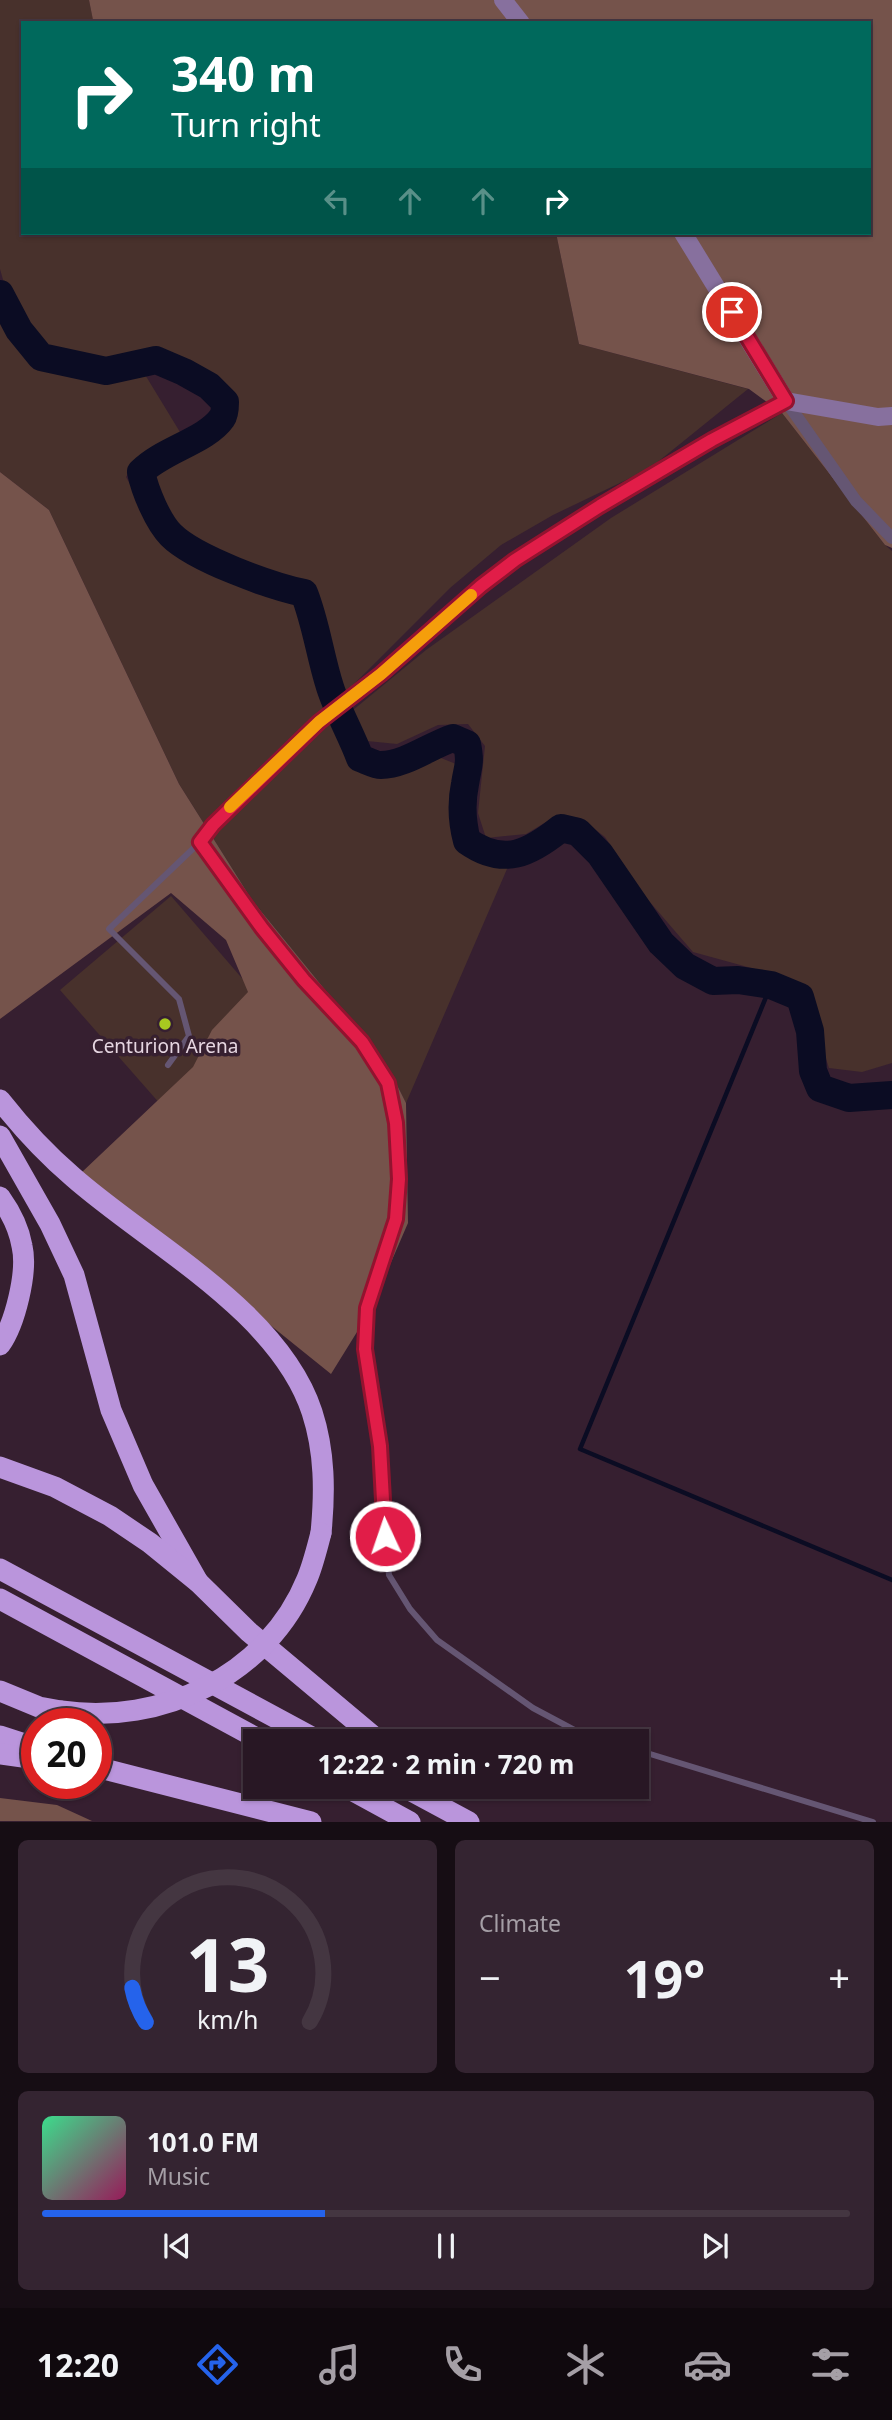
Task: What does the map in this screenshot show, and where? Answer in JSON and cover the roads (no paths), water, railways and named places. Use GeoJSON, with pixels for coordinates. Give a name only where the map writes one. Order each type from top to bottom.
{"type":"FeatureCollection","features":[{"type":"Feature","properties":{"kind":"highway"},"geometry":{"type":"LineString","coordinates":[[0,1100],[22,1128],[73,1178],[198,1272],[274,1345],[295,1377],[312,1411],[322,1455],[325,1497],[321,1533],[308,1579],[289,1612],[265,1644],[234,1670],[201,1690],[155,1708],[108,1715],[39,1707],[0,1691]]}},
{"type":"Feature","properties":{"kind":"highway"},"geometry":{"type":"LineString","coordinates":[[0,1136],[50,1224],[75,1275],[111,1410],[143,1485],[198,1583]]}},
{"type":"Feature","properties":{"kind":"highway"},"geometry":{"type":"LineString","coordinates":[[0,1197],[10,1211],[23,1248],[20,1297],[0,1345]]}},
{"type":"Feature","properties":{"kind":"highway"},"geometry":{"type":"LineString","coordinates":[[0,1467],[55,1487],[110,1516],[150,1543],[198,1583],[249,1632],[365,1729]]}},
{"type":"Feature","properties":{"kind":"highway"},"geometry":{"type":"LineString","coordinates":[[0,1569],[297,1729]]}},
{"type":"Feature","properties":{"kind":"highway"},"geometry":{"type":"LineString","coordinates":[[0,1599],[243,1731]]}},
{"type":"Feature","properties":{"kind":"highway"},"geometry":{"type":"LineString","coordinates":[[0,1736],[21,1743]]}},
{"type":"Feature","properties":{"kind":"highway"},"geometry":{"type":"LineString","coordinates":[[0,1754],[21,1757]]}},
{"type":"Feature","properties":{"kind":"highway"},"geometry":{"type":"LineString","coordinates":[[112,1772],[311,1822]]}},
{"type":"Feature","properties":{"kind":"highway"},"geometry":{"type":"LineString","coordinates":[[368,1799],[410,1822]]}},
{"type":"Feature","properties":{"kind":"highway"},"geometry":{"type":"LineString","coordinates":[[426,1799],[468,1822]]}},
{"type":"Feature","properties":{"kind":"highway"},"geometry":{"type":"LineString","coordinates":[[451,1799],[479,1822]]}},
{"type":"Feature","properties":{"kind":"street"},"geometry":{"type":"LineString","coordinates":[[503,0],[519,21]]}},
{"type":"Feature","properties":{"kind":"street"},"geometry":{"type":"LineString","coordinates":[[684,235],[786,401],[856,501],[892,538]]}},
{"type":"Feature","properties":{"kind":"street"},"geometry":{"type":"LineString","coordinates":[[319,722],[515,560],[611,499],[734,427],[786,401],[878,417],[892,416]]}},
{"type":"Feature","properties":{"kind":"lane"},"geometry":{"type":"LineString","coordinates":[[168,1065],[189,1036],[179,999],[108,929],[200,842],[213,825],[319,722]]}},
{"type":"Feature","properties":{"kind":"lane"},"geometry":{"type":"LineString","coordinates":[[200,842],[262,928],[304,980],[362,1042],[388,1083],[397,1137],[399,1179],[396,1219],[367,1308],[365,1349],[380,1446],[389,1575],[410,1609],[438,1640],[533,1708],[572,1729]]}},
{"type":"Feature","properties":{"kind":"lane"},"geometry":{"type":"LineString","coordinates":[[649,1754],[873,1822]]}},
{"type":"Feature","properties":{"kind":"waterway"},"geometry":{"type":"LineString","coordinates":[[0,294],[19,330],[41,357],[106,371],[156,360],[209,386],[225,402],[223,416],[215,426],[141,472],[149,497],[166,529],[182,544],[234,570],[304,593],[330,687],[360,758],[379,765],[390,764],[453,738],[467,744],[469,760],[463,805],[467,841],[480,849],[505,855],[527,850],[561,828],[578,832],[600,854],[661,943],[685,966],[713,981],[738,980],[771,985],[800,997],[810,1031],[813,1071],[820,1088],[849,1098],[892,1095]]}},
{"type":"Feature","properties":{"kind":"waterway"},"geometry":{"type":"LineString","coordinates":[[771,985],[580,1449],[892,1580]]}},
{"type":"Feature","properties":{"kind":"place","name":"Centurion Arena"},"geometry":{"type":"Point","coordinates":[165,1024]}}]}
